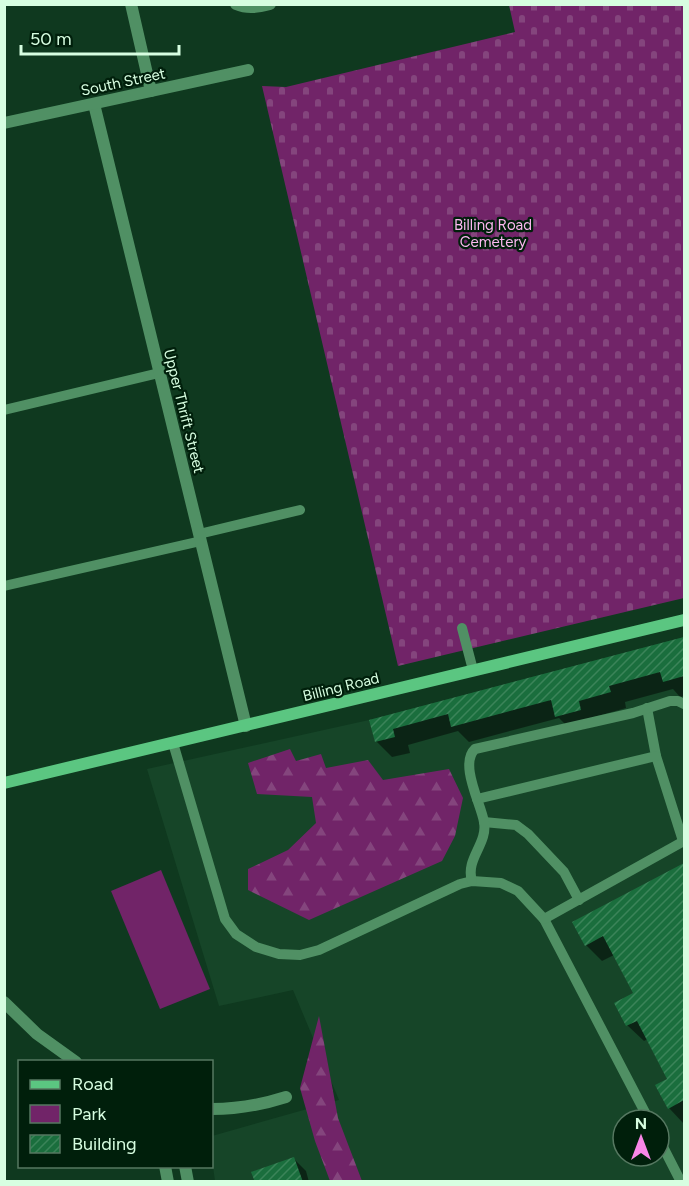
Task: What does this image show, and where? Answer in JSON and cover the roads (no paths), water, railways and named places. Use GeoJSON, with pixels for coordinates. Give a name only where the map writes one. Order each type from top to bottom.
{"type":"FeatureCollection","features":[{"type":"Feature","properties":{"kind":"street"},"geometry":{"type":"LineString","coordinates":[[131,4],[151,91]]}},
{"type":"Feature","properties":{"kind":"street"},"geometry":{"type":"LineString","coordinates":[[236,4],[256,8],[270,4]]}},
{"type":"Feature","properties":{"kind":"street","name":"South Street"},"geometry":{"type":"LineString","coordinates":[[4,123],[248,70]]}},
{"type":"Feature","properties":{"kind":"street","name":"Upper Thrift Street"},"geometry":{"type":"LineString","coordinates":[[94,104],[246,726]]}},
{"type":"Feature","properties":{"kind":"street","name":"Billing Road"},"geometry":{"type":"LineString","coordinates":[[4,783],[684,620]]}},
{"type":"Feature","properties":{"kind":"street"},"geometry":{"type":"LineString","coordinates":[[4,1002],[37,1034],[73,1060]]}},
{"type":"Feature","properties":{"kind":"street"},"geometry":{"type":"LineString","coordinates":[[213,1109],[233,1109],[264,1104],[286,1097]]}},
{"type":"Feature","properties":{"kind":"lane"},"geometry":{"type":"LineString","coordinates":[[4,410],[159,373]]}},
{"type":"Feature","properties":{"kind":"lane"},"geometry":{"type":"LineString","coordinates":[[4,586],[300,510]]}},
{"type":"Feature","properties":{"kind":"lane"},"geometry":{"type":"LineString","coordinates":[[462,628],[472,670]]}},
{"type":"Feature","properties":{"kind":"lane"},"geometry":{"type":"LineString","coordinates":[[472,881],[469,872],[471,863],[484,833],[484,822],[468,764],[471,753],[475,749],[670,701],[684,704]]}},
{"type":"Feature","properties":{"kind":"lane"},"geometry":{"type":"LineString","coordinates":[[544,919],[684,841],[656,756],[647,708]]}},
{"type":"Feature","properties":{"kind":"lane"},"geometry":{"type":"LineString","coordinates":[[173,743],[225,919],[236,934],[256,946],[279,954],[300,955],[319,950],[460,884],[472,881],[501,883],[518,891],[544,919],[643,1108]]}},
{"type":"Feature","properties":{"kind":"lane"},"geometry":{"type":"LineString","coordinates":[[477,799],[656,756]]}},
{"type":"Feature","properties":{"kind":"lane"},"geometry":{"type":"LineString","coordinates":[[484,822],[516,825],[528,834],[564,872],[579,900]]}},
{"type":"Feature","properties":{"kind":"lane"},"geometry":{"type":"LineString","coordinates":[[671,1162],[681,1182]]}},
{"type":"Feature","properties":{"kind":"park label","name":"Billing Road Cemetery"},"geometry":{"type":"Point","coordinates":[493,234]}}]}
